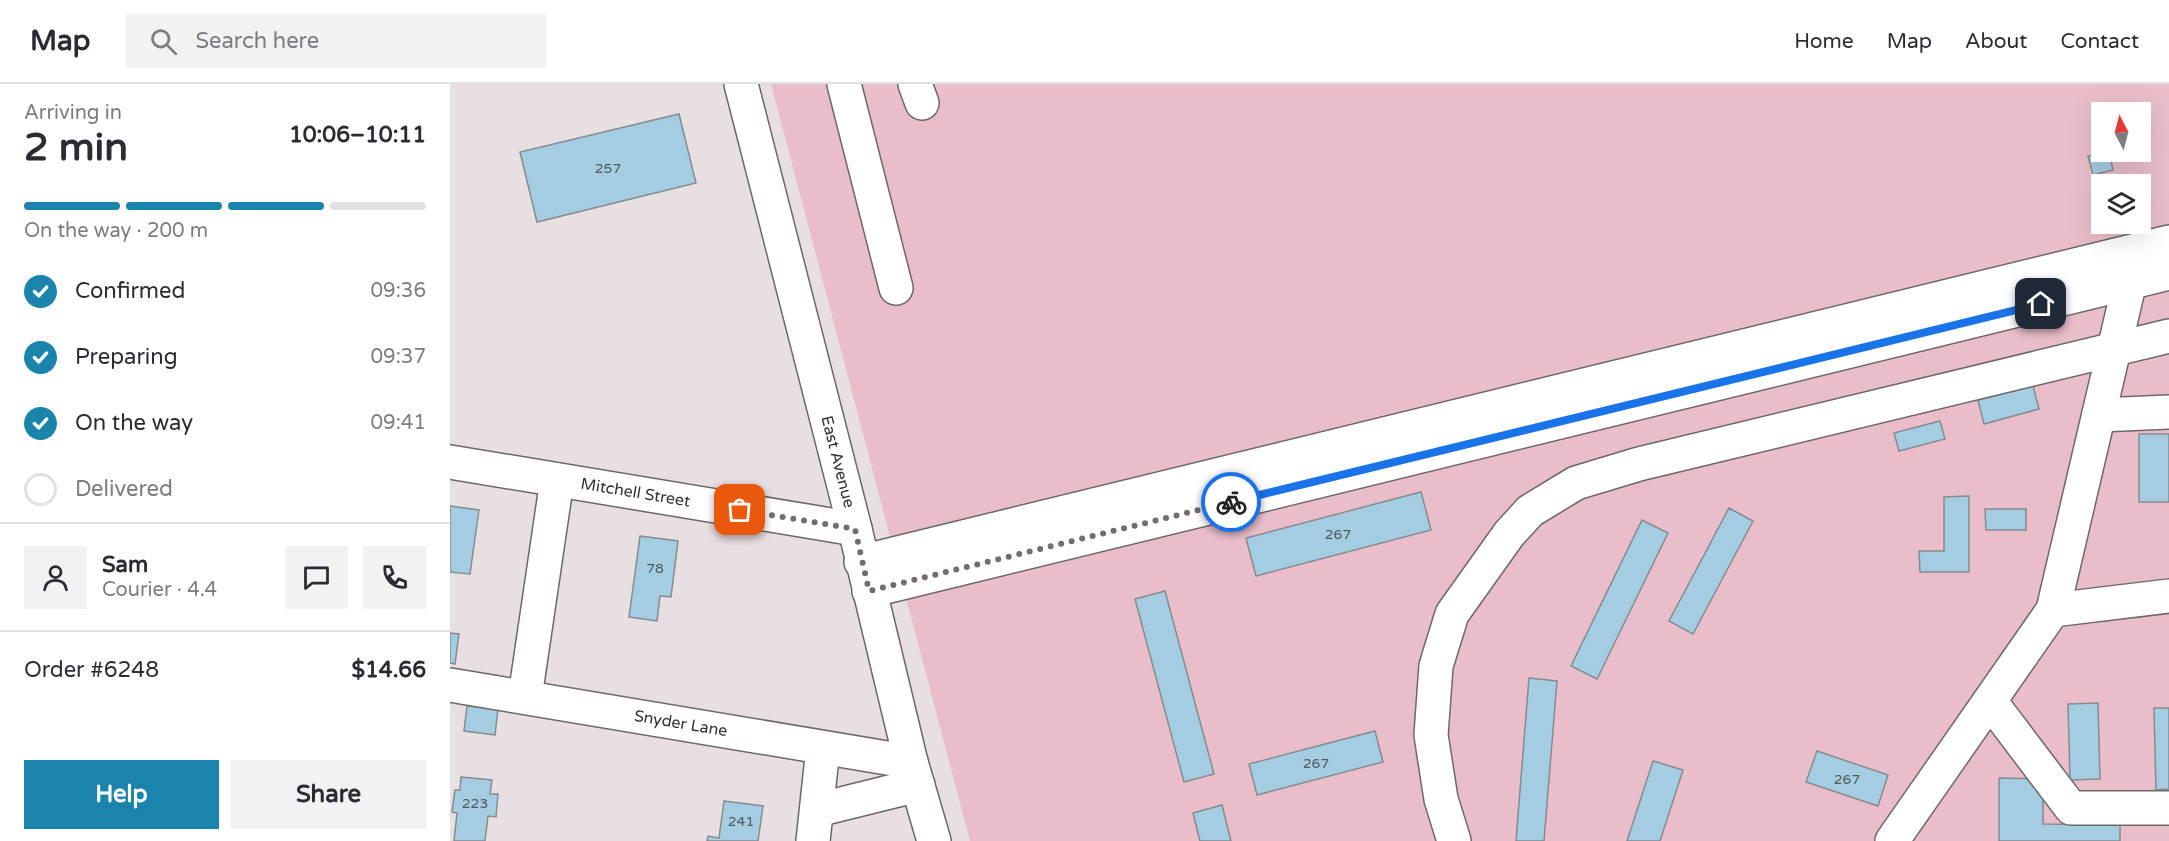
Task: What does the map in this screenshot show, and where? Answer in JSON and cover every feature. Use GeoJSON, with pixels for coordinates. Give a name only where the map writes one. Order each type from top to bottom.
{"type":"FeatureCollection","features":[{"type":"Feature","properties":{"kind":"street","name":"East Avenue"},"geometry":{"type":"LineString","coordinates":[[741,84],[855,529],[914,773],[934,841]]}},
{"type":"Feature","properties":{"kind":"street"},"geometry":{"type":"LineString","coordinates":[[844,84],[896,288]]}},
{"type":"Feature","properties":{"kind":"street"},"geometry":{"type":"LineString","coordinates":[[1795,349],[2169,242]]}},
{"type":"Feature","properties":{"kind":"street"},"geometry":{"type":"LineString","coordinates":[[1892,841],[2053,610],[2137,250]]}},
{"type":"Feature","properties":{"kind":"street"},"geometry":{"type":"LineString","coordinates":[[865,576],[1795,349],[2169,273]]}},
{"type":"Feature","properties":{"kind":"street"},"geometry":{"type":"LineString","coordinates":[[1454,841],[1441,799],[1431,735],[1436,666],[1452,614],[1509,534],[1530,511],[1576,483],[1639,464],[2169,336]]}},
{"type":"Feature","properties":{"kind":"street"},"geometry":{"type":"LineString","coordinates":[[2098,415],[2169,412]]}},
{"type":"Feature","properties":{"kind":"street","name":"Mitchell Street"},"geometry":{"type":"LineString","coordinates":[[450,462],[855,529]]}},
{"type":"Feature","properties":{"kind":"street"},"geometry":{"type":"LineString","coordinates":[[525,696],[557,480]]}},
{"type":"Feature","properties":{"kind":"street"},"geometry":{"type":"LineString","coordinates":[[2053,610],[2169,596]]}},
{"type":"Feature","properties":{"kind":"street","name":"Snyder Lane"},"geometry":{"type":"LineString","coordinates":[[450,685],[823,748],[914,773]]}},
{"type":"Feature","properties":{"kind":"street"},"geometry":{"type":"LineString","coordinates":[[1990,701],[2071,808],[2169,808]]}},
{"type":"Feature","properties":{"kind":"street"},"geometry":{"type":"LineString","coordinates":[[815,825],[823,748]]}},
{"type":"Feature","properties":{"kind":"street"},"geometry":{"type":"LineString","coordinates":[[815,825],[914,773]]}},
{"type":"Feature","properties":{"kind":"shaded area"},"geometry":{"type":"Polygon","coordinates":[[[771,84],[2169,84],[2169,841],[970,841],[771,84]]]}},
{"type":"Feature","properties":{"kind":"building"},"geometry":{"type":"Polygon","coordinates":[[[679,114],[696,183],[537,222],[520,152],[679,114]]]}},
{"type":"Feature","properties":{"kind":"building"},"geometry":{"type":"Polygon","coordinates":[[[2091,155],[2091,162],[2111,162],[2113,170],[2093,174],[2088,156],[2091,155]]]}},
{"type":"Feature","properties":{"kind":"building"},"geometry":{"type":"Polygon","coordinates":[[[2033,386],[2039,409],[1984,424],[1978,400],[2033,386]]]}},
{"type":"Feature","properties":{"kind":"building"},"geometry":{"type":"Polygon","coordinates":[[[1940,421],[1945,439],[1899,451],[1894,433],[1940,421]]]}},
{"type":"Feature","properties":{"kind":"building"},"geometry":{"type":"Polygon","coordinates":[[[2139,434],[2169,434],[2169,502],[2139,502],[2139,434]]]}},
{"type":"Feature","properties":{"kind":"building"},"geometry":{"type":"Polygon","coordinates":[[[1421,492],[1431,530],[1256,576],[1246,538],[1421,492]]]}},
{"type":"Feature","properties":{"kind":"building"},"geometry":{"type":"Polygon","coordinates":[[[1969,496],[1969,572],[1920,572],[1919,551],[1944,551],[1944,497],[1969,496]]]}},
{"type":"Feature","properties":{"kind":"building"},"geometry":{"type":"Polygon","coordinates":[[[450,506],[479,510],[470,574],[450,572],[450,506]]]}},
{"type":"Feature","properties":{"kind":"building"},"geometry":{"type":"Polygon","coordinates":[[[1729,508],[1753,521],[1693,634],[1669,621],[1729,508]]]}},
{"type":"Feature","properties":{"kind":"building"},"geometry":{"type":"Polygon","coordinates":[[[1985,509],[2026,509],[2026,530],[1986,530],[1985,509]]]}},
{"type":"Feature","properties":{"kind":"building"},"geometry":{"type":"Polygon","coordinates":[[[1642,520],[1668,533],[1597,679],[1571,666],[1642,520]]]}},
{"type":"Feature","properties":{"kind":"building"},"geometry":{"type":"Polygon","coordinates":[[[640,536],[678,541],[671,597],[660,596],[657,621],[629,617],[640,536]]]}},
{"type":"Feature","properties":{"kind":"building"},"geometry":{"type":"Polygon","coordinates":[[[1165,591],[1214,774],[1184,782],[1135,599],[1165,591]]]}},
{"type":"Feature","properties":{"kind":"building"},"geometry":{"type":"Polygon","coordinates":[[[450,633],[459,634],[455,664],[450,663],[450,633]]]}},
{"type":"Feature","properties":{"kind":"building"},"geometry":{"type":"Polygon","coordinates":[[[1529,678],[1557,681],[1544,841],[1516,841],[1529,678]]]}},
{"type":"Feature","properties":{"kind":"building"},"geometry":{"type":"Polygon","coordinates":[[[2098,703],[2100,779],[2070,780],[2068,704],[2098,703]]]}},
{"type":"Feature","properties":{"kind":"building"},"geometry":{"type":"Polygon","coordinates":[[[467,706],[498,709],[495,735],[464,731],[467,706]]]}},
{"type":"Feature","properties":{"kind":"building"},"geometry":{"type":"Polygon","coordinates":[[[2154,708],[2169,708],[2169,789],[2156,790],[2154,708]]]}},
{"type":"Feature","properties":{"kind":"building"},"geometry":{"type":"Polygon","coordinates":[[[1375,731],[1383,762],[1257,795],[1249,764],[1375,731]]]}},
{"type":"Feature","properties":{"kind":"building"},"geometry":{"type":"Polygon","coordinates":[[[1817,751],[1888,775],[1878,806],[1806,782],[1817,751]]]}},
{"type":"Feature","properties":{"kind":"building"},"geometry":{"type":"Polygon","coordinates":[[[1653,761],[1683,770],[1660,841],[1627,841],[1653,761]]]}},
{"type":"Feature","properties":{"kind":"building"},"geometry":{"type":"Polygon","coordinates":[[[461,777],[492,780],[490,794],[498,794],[496,817],[488,816],[485,841],[454,841],[457,813],[452,812],[455,790],[460,790],[461,777]]]}},
{"type":"Feature","properties":{"kind":"building"},"geometry":{"type":"Polygon","coordinates":[[[1999,778],[2043,779],[2043,824],[2120,825],[2120,841],[1999,841],[1999,778]]]}},
{"type":"Feature","properties":{"kind":"building"},"geometry":{"type":"Polygon","coordinates":[[[724,801],[763,806],[758,841],[707,841],[708,836],[719,838],[724,801]]]}},
{"type":"Feature","properties":{"kind":"building"},"geometry":{"type":"Polygon","coordinates":[[[1222,805],[1231,841],[1200,841],[1193,813],[1222,805]]]}},
{"type":"Feature","properties":{"kind":"way so far"},"geometry":{"type":"LineString","coordinates":[[740,510],[855,529],[869,591],[1231,502]]}},
{"type":"Feature","properties":{"kind":"route"},"geometry":{"type":"LineString","coordinates":[[1231,502],[2041,304]]}}]}
